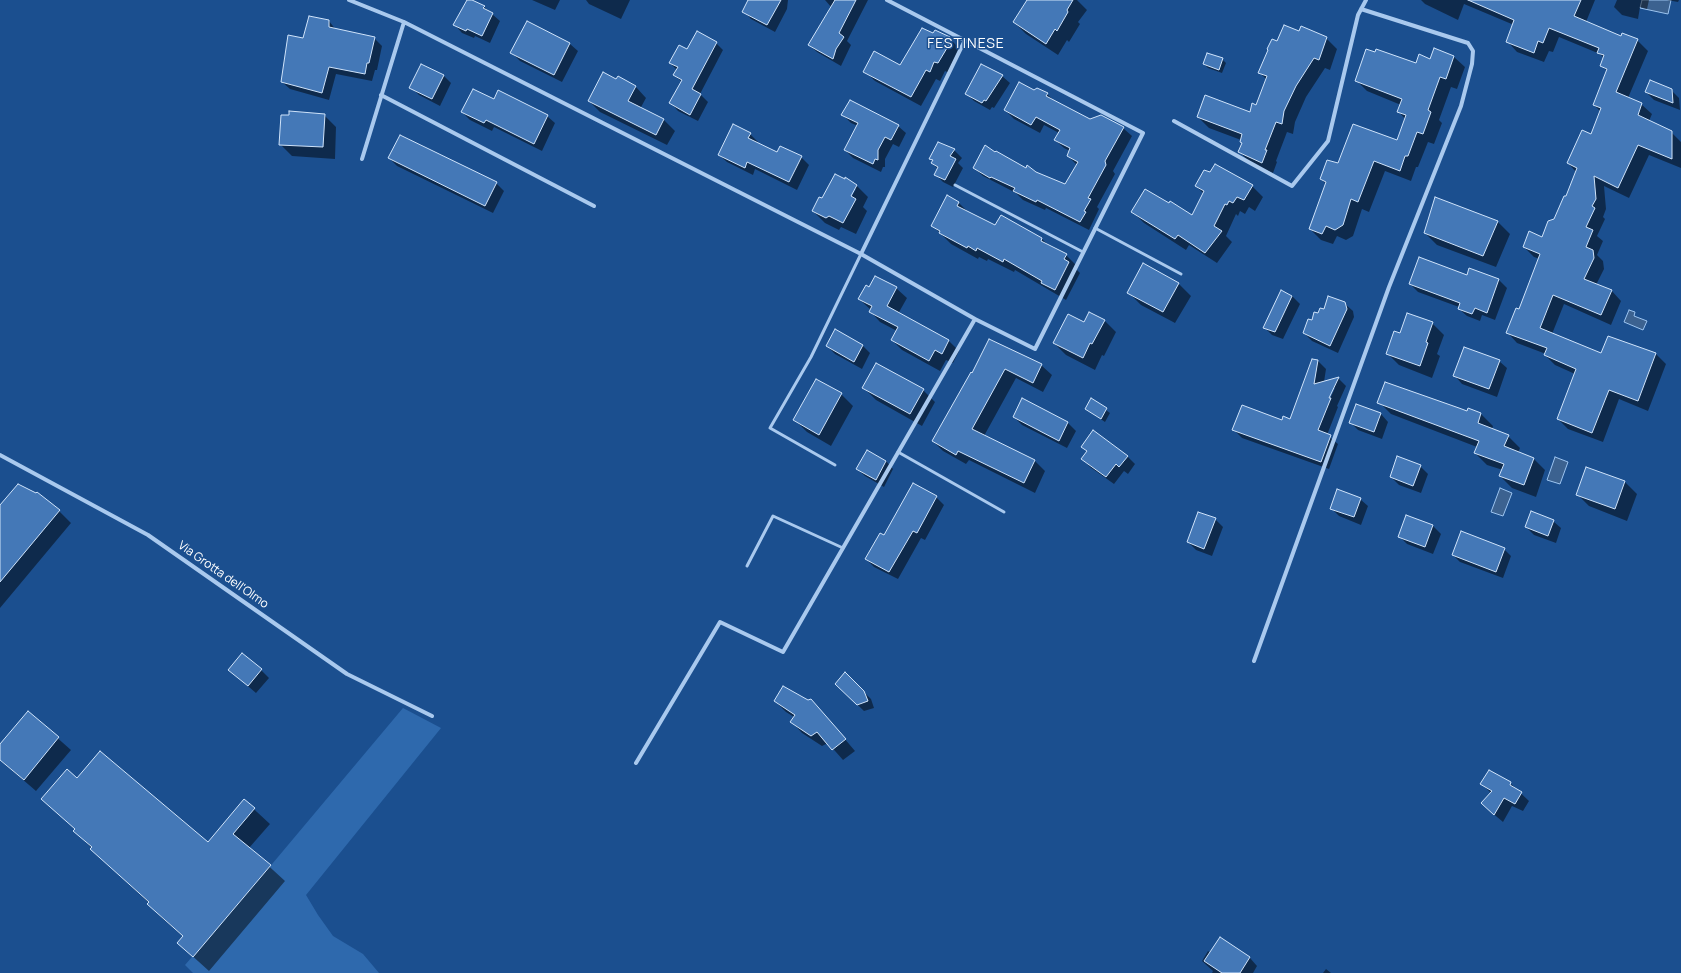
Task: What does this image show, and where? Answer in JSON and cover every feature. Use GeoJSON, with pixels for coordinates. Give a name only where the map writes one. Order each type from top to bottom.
{"type":"FeatureCollection","features":[{"type":"Feature","properties":{"kind":"street"},"geometry":{"type":"LineString","coordinates":[[349,0],[404,22],[861,254],[975,319],[1035,349],[1143,133],[887,0]]}},
{"type":"Feature","properties":{"kind":"street"},"geometry":{"type":"LineString","coordinates":[[1174,121],[1292,186],[1328,141],[1358,15],[1366,0]]}},
{"type":"Feature","properties":{"kind":"street"},"geometry":{"type":"LineString","coordinates":[[1254,661],[1389,287],[1461,106],[1472,64],[1473,51],[1468,43],[1361,9]]}},
{"type":"Feature","properties":{"kind":"street"},"geometry":{"type":"LineString","coordinates":[[362,159],[404,22]]}},
{"type":"Feature","properties":{"kind":"street"},"geometry":{"type":"LineString","coordinates":[[861,254],[964,40]]}},
{"type":"Feature","properties":{"kind":"street"},"geometry":{"type":"LineString","coordinates":[[381,96],[594,206]]}},
{"type":"Feature","properties":{"kind":"street"},"geometry":{"type":"LineString","coordinates":[[636,763],[720,622],[783,652],[975,319]]}},
{"type":"Feature","properties":{"kind":"street","name":"Via Grotta dell'Olmo"},"geometry":{"type":"LineString","coordinates":[[0,455],[148,535],[347,674],[432,716]]}},
{"type":"Feature","properties":{"kind":"lane"},"geometry":{"type":"LineString","coordinates":[[955,185],[1083,252]]}},
{"type":"Feature","properties":{"kind":"lane"},"geometry":{"type":"LineString","coordinates":[[1095,228],[1182,274]]}},
{"type":"Feature","properties":{"kind":"lane"},"geometry":{"type":"LineString","coordinates":[[835,465],[770,428],[811,357],[861,254]]}},
{"type":"Feature","properties":{"kind":"lane"},"geometry":{"type":"LineString","coordinates":[[898,452],[1004,512]]}},
{"type":"Feature","properties":{"kind":"lane"},"geometry":{"type":"LineString","coordinates":[[747,566],[773,516],[843,548]]}},
{"type":"Feature","properties":{"kind":"shaded area"},"geometry":{"type":"Polygon","coordinates":[[[1642,0],[1671,0],[1668,14],[1640,8],[1642,0]]]}},
{"type":"Feature","properties":{"kind":"shaded area"},"geometry":{"type":"Polygon","coordinates":[[[1629,310],[1635,312],[1634,316],[1647,321],[1643,330],[1624,322],[1629,310]]]}},
{"type":"Feature","properties":{"kind":"shaded area"},"geometry":{"type":"Polygon","coordinates":[[[1555,457],[1568,462],[1560,484],[1547,480],[1555,457]]]}},
{"type":"Feature","properties":{"kind":"shaded area"},"geometry":{"type":"Polygon","coordinates":[[[1500,488],[1512,493],[1503,516],[1491,512],[1500,488]]]}},
{"type":"Feature","properties":{"kind":"shaded area"},"geometry":{"type":"Polygon","coordinates":[[[403,708],[441,728],[306,895],[333,936],[363,954],[379,973],[193,973],[185,965],[257,882],[403,708]]]}},
{"type":"Feature","properties":{"kind":"building"},"geometry":{"type":"Polygon","coordinates":[[[467,0],[472,0],[485,6],[483,8],[493,13],[482,36],[467,29],[466,31],[453,25],[467,0]]]}},
{"type":"Feature","properties":{"kind":"building"},"geometry":{"type":"Polygon","coordinates":[[[748,0],[781,0],[767,25],[742,12],[748,0]]]}},
{"type":"Feature","properties":{"kind":"building"},"geometry":{"type":"Polygon","coordinates":[[[835,0],[856,0],[839,33],[844,37],[836,49],[833,59],[808,45],[835,0]]]}},
{"type":"Feature","properties":{"kind":"building"},"geometry":{"type":"Polygon","coordinates":[[[1027,0],[1073,0],[1057,31],[1055,29],[1046,44],[1013,22],[1027,0]]]}},
{"type":"Feature","properties":{"kind":"building"},"geometry":{"type":"Polygon","coordinates":[[[1468,0],[1581,0],[1574,16],[1621,36],[1622,33],[1638,39],[1616,92],[1642,103],[1638,115],[1672,131],[1672,159],[1638,145],[1618,188],[1594,176],[1596,199],[1592,206],[1595,208],[1586,227],[1593,230],[1586,247],[1593,250],[1594,258],[1584,279],[1612,290],[1601,315],[1553,295],[1540,328],[1601,353],[1608,336],[1656,353],[1638,401],[1609,390],[1592,433],[1557,419],[1576,369],[1544,355],[1547,348],[1506,333],[1516,308],[1519,309],[1540,254],[1523,247],[1529,231],[1542,237],[1548,221],[1554,219],[1564,196],[1566,196],[1577,168],[1567,163],[1582,130],[1591,134],[1601,108],[1593,105],[1607,69],[1600,66],[1604,55],[1597,53],[1599,48],[1549,28],[1543,43],[1538,41],[1534,53],[1506,42],[1514,20],[1468,0]]]}},
{"type":"Feature","properties":{"kind":"building"},"geometry":{"type":"Polygon","coordinates":[[[309,16],[329,20],[329,27],[375,37],[365,74],[329,67],[322,93],[281,82],[288,35],[303,38],[309,16]]]}},
{"type":"Feature","properties":{"kind":"building"},"geometry":{"type":"Polygon","coordinates":[[[527,21],[570,43],[554,75],[510,53],[527,21]]]}},
{"type":"Feature","properties":{"kind":"building"},"geometry":{"type":"Polygon","coordinates":[[[1284,25],[1299,31],[1301,26],[1327,37],[1319,60],[1314,58],[1296,86],[1284,111],[1282,124],[1276,122],[1265,150],[1267,150],[1262,163],[1238,152],[1242,143],[1240,142],[1242,134],[1197,117],[1205,95],[1250,112],[1252,103],[1256,105],[1267,76],[1258,73],[1268,50],[1267,49],[1272,39],[1277,41],[1284,25]]]}},
{"type":"Feature","properties":{"kind":"building"},"geometry":{"type":"Polygon","coordinates":[[[922,28],[933,33],[935,30],[950,37],[950,43],[938,63],[934,62],[930,72],[926,70],[911,97],[863,72],[874,51],[900,65],[922,28]]]}},
{"type":"Feature","properties":{"kind":"building"},"geometry":{"type":"Polygon","coordinates":[[[697,31],[717,42],[692,89],[701,94],[690,115],[669,103],[682,80],[673,75],[678,67],[669,63],[679,45],[687,49],[697,31]]]}},
{"type":"Feature","properties":{"kind":"building"},"geometry":{"type":"Polygon","coordinates":[[[1434,48],[1454,56],[1446,79],[1440,77],[1428,110],[1431,112],[1423,134],[1417,132],[1408,156],[1405,156],[1400,171],[1374,161],[1358,202],[1351,199],[1343,225],[1335,230],[1326,226],[1322,234],[1309,229],[1326,182],[1320,179],[1327,160],[1338,163],[1353,124],[1397,140],[1406,115],[1397,112],[1402,99],[1355,81],[1366,49],[1375,52],[1376,49],[1416,63],[1419,54],[1430,59],[1434,48]]]}},
{"type":"Feature","properties":{"kind":"building"},"geometry":{"type":"Polygon","coordinates":[[[1207,53],[1223,58],[1219,70],[1203,64],[1207,53]]]}},
{"type":"Feature","properties":{"kind":"building"},"geometry":{"type":"Polygon","coordinates":[[[421,64],[444,75],[432,99],[409,88],[421,64]]]}},
{"type":"Feature","properties":{"kind":"building"},"geometry":{"type":"Polygon","coordinates":[[[981,64],[1003,75],[986,101],[984,100],[982,103],[965,94],[981,64]]]}},
{"type":"Feature","properties":{"kind":"building"},"geometry":{"type":"Polygon","coordinates":[[[603,72],[616,79],[618,76],[636,86],[628,101],[664,119],[656,135],[588,101],[603,72]]]}},
{"type":"Feature","properties":{"kind":"building"},"geometry":{"type":"Polygon","coordinates":[[[1650,80],[1672,89],[1673,103],[1645,92],[1650,80]]]}},
{"type":"Feature","properties":{"kind":"building"},"geometry":{"type":"Polygon","coordinates":[[[1019,82],[1034,90],[1037,88],[1048,93],[1046,96],[1090,119],[1101,115],[1124,127],[1105,161],[1106,165],[1088,198],[1091,199],[1080,222],[1037,200],[1036,202],[1013,191],[1015,188],[991,177],[990,178],[973,168],[985,145],[995,152],[996,151],[1026,168],[1027,165],[1036,172],[1065,184],[1078,162],[1067,156],[1070,148],[1054,140],[1060,130],[1036,117],[1031,125],[1004,110],[1019,82]]]}},
{"type":"Feature","properties":{"kind":"building"},"geometry":{"type":"Polygon","coordinates":[[[473,89],[494,99],[498,90],[548,115],[534,144],[486,120],[484,123],[461,112],[473,89]]]}},
{"type":"Feature","properties":{"kind":"building"},"geometry":{"type":"Polygon","coordinates":[[[850,100],[899,125],[891,140],[885,137],[878,150],[878,160],[875,159],[873,164],[844,150],[858,123],[841,115],[850,100]]]}},
{"type":"Feature","properties":{"kind":"building"},"geometry":{"type":"Polygon","coordinates":[[[289,111],[325,114],[323,147],[279,145],[281,115],[289,115],[289,111]]]}},
{"type":"Feature","properties":{"kind":"building"},"geometry":{"type":"Polygon","coordinates":[[[733,124],[751,133],[748,138],[777,152],[780,146],[802,156],[789,182],[747,162],[745,168],[718,155],[733,124]]]}},
{"type":"Feature","properties":{"kind":"building"},"geometry":{"type":"Polygon","coordinates":[[[400,135],[497,182],[485,206],[388,158],[400,135]]]}},
{"type":"Feature","properties":{"kind":"building"},"geometry":{"type":"Polygon","coordinates":[[[938,142],[955,149],[950,156],[956,159],[945,180],[934,175],[938,167],[931,163],[933,160],[929,159],[938,142]]]}},
{"type":"Feature","properties":{"kind":"building"},"geometry":{"type":"Polygon","coordinates":[[[1215,164],[1253,185],[1244,200],[1237,197],[1233,203],[1229,201],[1227,205],[1225,204],[1214,226],[1222,231],[1205,253],[1178,235],[1175,239],[1131,212],[1145,189],[1169,203],[1170,201],[1192,215],[1204,191],[1195,186],[1204,170],[1210,172],[1215,164]]]}},
{"type":"Feature","properties":{"kind":"building"},"geometry":{"type":"Polygon","coordinates":[[[835,174],[845,179],[845,177],[857,185],[851,196],[856,199],[843,223],[829,216],[826,218],[812,211],[819,197],[822,198],[835,174]]]}},
{"type":"Feature","properties":{"kind":"building"},"geometry":{"type":"Polygon","coordinates":[[[947,195],[959,202],[957,206],[995,225],[1001,215],[1042,238],[1041,241],[1067,254],[1064,259],[1069,262],[1055,290],[1041,283],[1042,281],[1004,259],[1003,262],[977,248],[976,251],[968,246],[967,248],[939,233],[940,231],[931,226],[947,195]]]}},
{"type":"Feature","properties":{"kind":"building"},"geometry":{"type":"Polygon","coordinates":[[[1435,197],[1498,221],[1483,256],[1424,233],[1435,197]]]}},
{"type":"Feature","properties":{"kind":"building"},"geometry":{"type":"Polygon","coordinates":[[[1419,257],[1467,275],[1469,268],[1499,279],[1487,313],[1475,308],[1472,314],[1458,309],[1460,303],[1409,284],[1419,257]]]}},
{"type":"Feature","properties":{"kind":"building"},"geometry":{"type":"Polygon","coordinates":[[[1143,263],[1179,283],[1163,312],[1127,293],[1143,263]]]}},
{"type":"Feature","properties":{"kind":"building"},"geometry":{"type":"Polygon","coordinates":[[[875,276],[897,287],[887,306],[949,340],[942,354],[935,350],[929,361],[891,340],[898,327],[869,312],[872,306],[858,299],[866,285],[869,287],[875,276]]]}},
{"type":"Feature","properties":{"kind":"building"},"geometry":{"type":"Polygon","coordinates":[[[1281,290],[1292,296],[1275,332],[1263,328],[1281,290]]]}},
{"type":"Feature","properties":{"kind":"building"},"geometry":{"type":"Polygon","coordinates":[[[1328,296],[1345,302],[1347,309],[1330,346],[1303,333],[1308,319],[1312,320],[1314,312],[1318,313],[1320,308],[1324,309],[1328,296]]]}},
{"type":"Feature","properties":{"kind":"building"},"geometry":{"type":"Polygon","coordinates":[[[1089,312],[1105,320],[1092,344],[1090,343],[1083,358],[1053,343],[1068,314],[1084,322],[1089,312]]]}},
{"type":"Feature","properties":{"kind":"building"},"geometry":{"type":"Polygon","coordinates":[[[1407,313],[1433,322],[1420,366],[1386,354],[1394,331],[1400,333],[1407,313]]]}},
{"type":"Feature","properties":{"kind":"building"},"geometry":{"type":"Polygon","coordinates":[[[835,329],[863,345],[854,362],[826,346],[835,329]]]}},
{"type":"Feature","properties":{"kind":"building"},"geometry":{"type":"Polygon","coordinates":[[[989,339],[1042,364],[1033,383],[1005,369],[972,429],[1035,460],[1024,483],[958,451],[956,455],[932,441],[971,372],[972,373],[989,339]]]}},
{"type":"Feature","properties":{"kind":"building"},"geometry":{"type":"Polygon","coordinates":[[[1464,347],[1500,360],[1489,389],[1453,376],[1464,347]]]}},
{"type":"Feature","properties":{"kind":"building"},"geometry":{"type":"Polygon","coordinates":[[[1312,359],[1318,360],[1314,384],[1339,377],[1329,398],[1331,398],[1318,430],[1331,435],[1321,462],[1232,430],[1242,405],[1282,420],[1283,416],[1290,419],[1312,359]]]}},
{"type":"Feature","properties":{"kind":"building"},"geometry":{"type":"Polygon","coordinates":[[[876,363],[924,389],[910,414],[862,388],[876,363]]]}},
{"type":"Feature","properties":{"kind":"building"},"geometry":{"type":"Polygon","coordinates":[[[816,379],[842,393],[819,435],[793,420],[816,379]]]}},
{"type":"Feature","properties":{"kind":"building"},"geometry":{"type":"Polygon","coordinates":[[[1385,382],[1467,411],[1468,408],[1481,413],[1478,423],[1509,435],[1504,446],[1534,458],[1524,485],[1499,476],[1504,464],[1474,453],[1479,441],[1377,403],[1385,382]]]}},
{"type":"Feature","properties":{"kind":"building"},"geometry":{"type":"Polygon","coordinates":[[[1022,398],[1068,422],[1059,441],[1013,417],[1022,398]]]}},
{"type":"Feature","properties":{"kind":"building"},"geometry":{"type":"Polygon","coordinates":[[[1091,398],[1107,408],[1101,419],[1085,409],[1091,398]]]}},
{"type":"Feature","properties":{"kind":"building"},"geometry":{"type":"Polygon","coordinates":[[[1356,404],[1381,413],[1374,432],[1349,423],[1356,404]]]}},
{"type":"Feature","properties":{"kind":"building"},"geometry":{"type":"Polygon","coordinates":[[[1093,430],[1128,456],[1119,467],[1116,464],[1106,477],[1081,459],[1087,451],[1081,447],[1093,430]]]}},
{"type":"Feature","properties":{"kind":"building"},"geometry":{"type":"Polygon","coordinates":[[[867,450],[886,461],[876,480],[856,469],[867,450]]]}},
{"type":"Feature","properties":{"kind":"building"},"geometry":{"type":"Polygon","coordinates":[[[1397,456],[1421,465],[1413,486],[1390,477],[1397,456]]]}},
{"type":"Feature","properties":{"kind":"building"},"geometry":{"type":"Polygon","coordinates":[[[1586,467],[1625,481],[1615,509],[1576,495],[1586,467]]]}},
{"type":"Feature","properties":{"kind":"building"},"geometry":{"type":"Polygon","coordinates":[[[913,483],[937,496],[917,533],[913,531],[889,572],[865,559],[880,533],[884,535],[913,483]]]}},
{"type":"Feature","properties":{"kind":"building"},"geometry":{"type":"Polygon","coordinates":[[[18,484],[36,493],[37,492],[60,510],[0,582],[0,505],[18,484]]]}},
{"type":"Feature","properties":{"kind":"building"},"geometry":{"type":"Polygon","coordinates":[[[1337,489],[1361,498],[1354,517],[1330,509],[1337,489]]]}},
{"type":"Feature","properties":{"kind":"building"},"geometry":{"type":"Polygon","coordinates":[[[1531,511],[1554,520],[1548,536],[1525,527],[1531,511]]]}},
{"type":"Feature","properties":{"kind":"building"},"geometry":{"type":"Polygon","coordinates":[[[1198,512],[1216,518],[1204,549],[1187,542],[1198,512]]]}},
{"type":"Feature","properties":{"kind":"building"},"geometry":{"type":"Polygon","coordinates":[[[1406,515],[1433,525],[1425,547],[1398,537],[1406,515]]]}},
{"type":"Feature","properties":{"kind":"building"},"geometry":{"type":"Polygon","coordinates":[[[1461,531],[1505,548],[1496,572],[1452,555],[1461,531]]]}},
{"type":"Feature","properties":{"kind":"building"},"geometry":{"type":"Polygon","coordinates":[[[242,653],[262,669],[248,686],[228,670],[242,653]]]}},
{"type":"Feature","properties":{"kind":"building"},"geometry":{"type":"Polygon","coordinates":[[[845,672],[864,691],[868,701],[857,705],[835,684],[845,672]]]}},
{"type":"Feature","properties":{"kind":"building"},"geometry":{"type":"Polygon","coordinates":[[[783,686],[808,700],[811,699],[846,739],[832,750],[817,732],[811,736],[790,722],[795,715],[774,701],[783,686]]]}},
{"type":"Feature","properties":{"kind":"building"},"geometry":{"type":"Polygon","coordinates":[[[28,711],[59,737],[24,780],[0,760],[0,744],[28,711]]]}},
{"type":"Feature","properties":{"kind":"building"},"geometry":{"type":"Polygon","coordinates":[[[100,751],[208,842],[244,799],[255,808],[233,834],[271,865],[193,957],[177,943],[183,936],[147,904],[149,902],[90,849],[92,847],[73,831],[75,829],[41,799],[67,769],[77,778],[100,751]]]}},
{"type":"Feature","properties":{"kind":"building"},"geometry":{"type":"Polygon","coordinates":[[[1489,770],[1511,782],[1510,785],[1522,792],[1515,804],[1504,798],[1494,815],[1481,803],[1492,791],[1480,784],[1489,770]]]}},
{"type":"Feature","properties":{"kind":"building"},"geometry":{"type":"Polygon","coordinates":[[[1220,937],[1250,957],[1240,973],[1222,973],[1204,961],[1220,937]]]}},
{"type":"Feature","properties":{"kind":"district","name":"FESTINESE"},"geometry":{"type":"Point","coordinates":[966,44]}}]}
